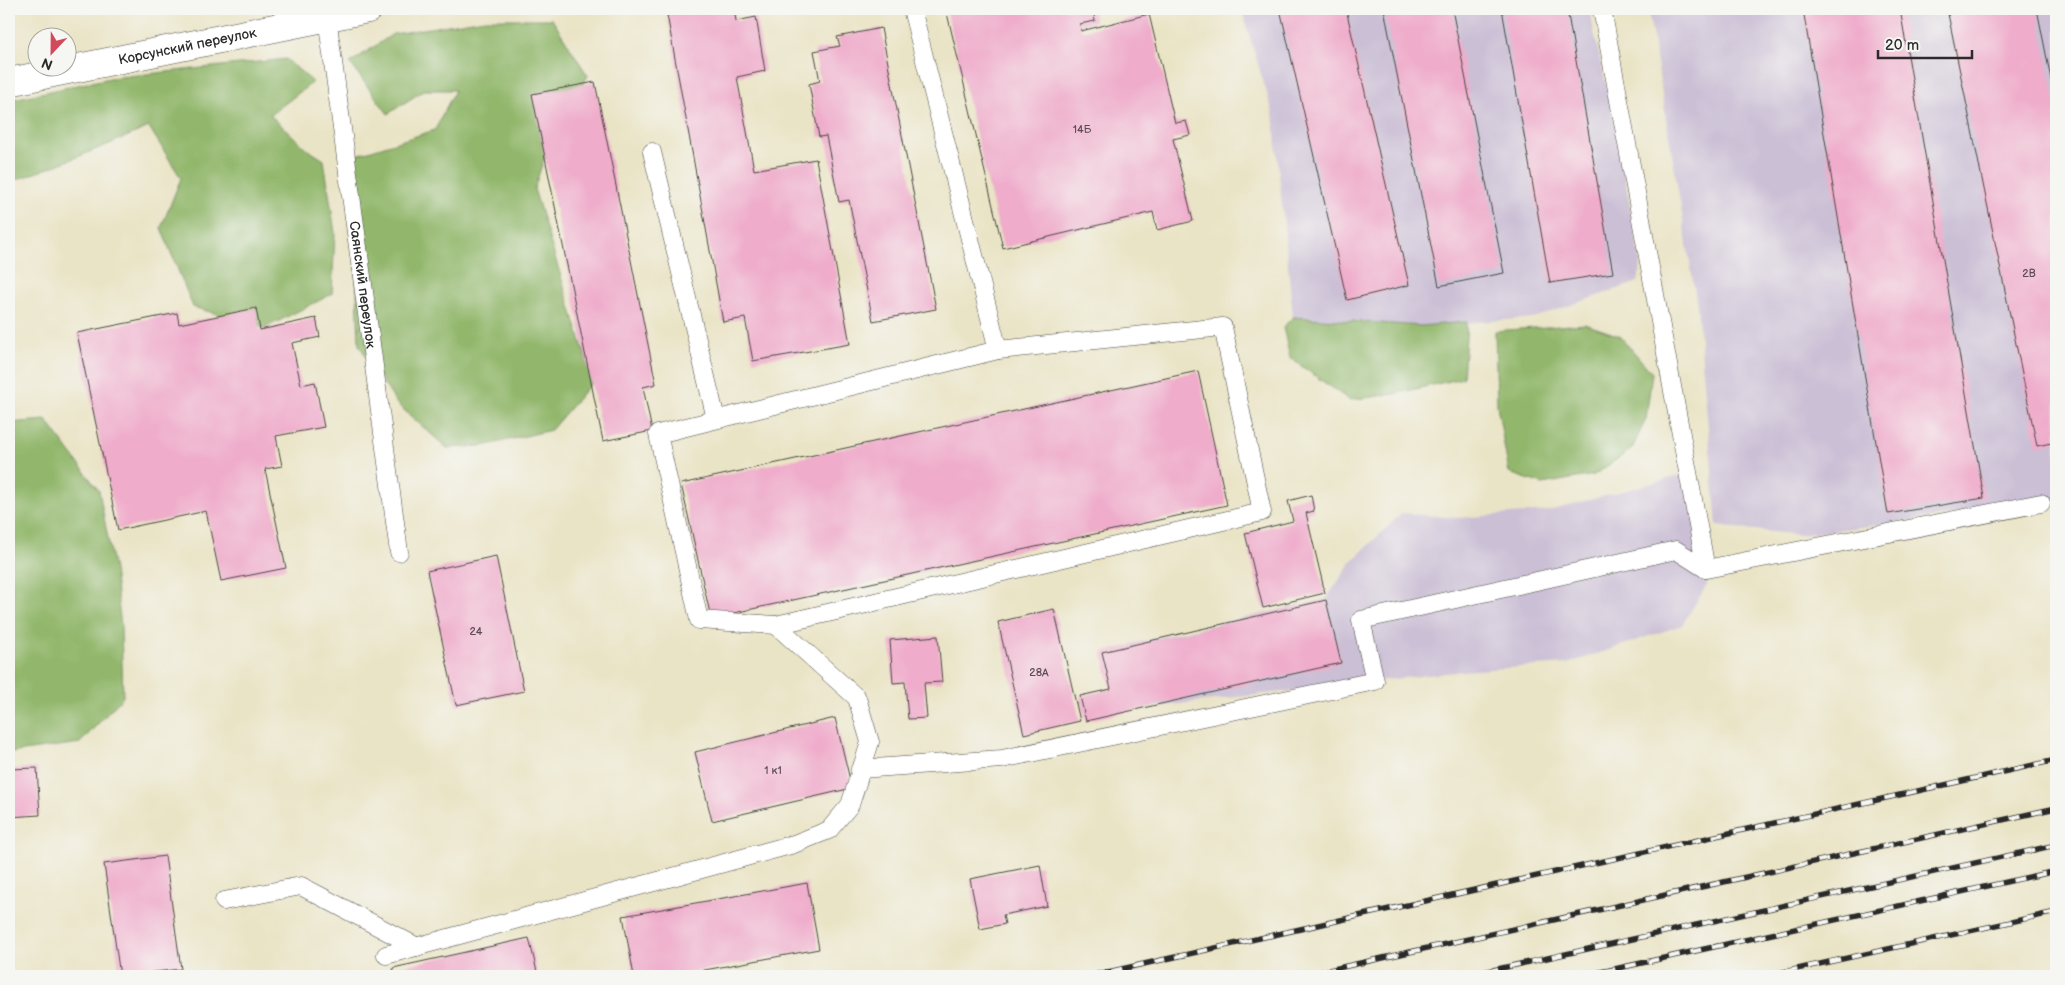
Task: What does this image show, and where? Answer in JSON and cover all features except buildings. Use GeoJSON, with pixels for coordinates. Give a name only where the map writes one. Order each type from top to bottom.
{"type":"FeatureCollection","features":[{"type":"Feature","properties":{"kind":"street","name":"Корсунский переулок"},"geometry":{"type":"LineString","coordinates":[[9,82],[368,9]]}},
{"type":"Feature","properties":{"kind":"lane"},"geometry":{"type":"LineString","coordinates":[[912,9],[998,350]]}},
{"type":"Feature","properties":{"kind":"lane"},"geometry":{"type":"LineString","coordinates":[[1602,9],[1706,569]]}},
{"type":"Feature","properties":{"kind":"lane","name":"Саянский переулок"},"geometry":{"type":"LineString","coordinates":[[327,17],[399,552]]}},
{"type":"Feature","properties":{"kind":"lane"},"geometry":{"type":"LineString","coordinates":[[652,152],[716,419]]}},
{"type":"Feature","properties":{"kind":"lane"},"geometry":{"type":"LineString","coordinates":[[1223,327],[1262,512],[776,626],[699,620],[658,434],[716,419],[998,350],[1223,327]]}},
{"type":"Feature","properties":{"kind":"lane"},"geometry":{"type":"LineString","coordinates":[[860,769],[1002,759],[1376,681],[1361,620],[1676,550],[1706,569],[2041,503]]}},
{"type":"Feature","properties":{"kind":"lane"},"geometry":{"type":"LineString","coordinates":[[386,956],[794,844],[829,830],[850,805],[870,742],[858,698],[776,626]]}},
{"type":"Feature","properties":{"kind":"lane"},"geometry":{"type":"LineString","coordinates":[[224,902],[301,886],[417,946]]}},
{"type":"Feature","properties":{"kind":"shaded area"},"geometry":{"type":"Polygon","coordinates":[[[1241,9],[1589,9],[1615,126],[1641,264],[1638,282],[1533,318],[1421,326],[1293,317],[1273,113],[1241,9]]]}},
{"type":"Feature","properties":{"kind":"shaded area"},"geometry":{"type":"Polygon","coordinates":[[[1648,9],[2056,9],[2056,498],[2041,503],[1800,535],[1717,526],[1697,305],[1648,9]]]}},
{"type":"Feature","properties":{"kind":"shaded area"},"geometry":{"type":"Polygon","coordinates":[[[1682,475],[1696,516],[1707,585],[1682,625],[1567,664],[1463,671],[1110,712],[1131,644],[1326,599],[1352,561],[1402,513],[1457,518],[1549,511],[1682,475]]]}},
{"type":"Feature","properties":{"kind":"green space"},"geometry":{"type":"Polygon","coordinates":[[[485,19],[552,19],[588,76],[555,125],[534,189],[593,381],[551,430],[483,446],[447,448],[397,404],[359,345],[353,184],[356,155],[435,130],[455,90],[424,90],[388,114],[350,63],[393,34],[485,19]]]}},
{"type":"Feature","properties":{"kind":"green space"},"geometry":{"type":"Polygon","coordinates":[[[286,59],[313,82],[270,115],[307,149],[324,160],[335,233],[332,294],[265,328],[193,307],[161,228],[181,178],[149,127],[80,156],[9,182],[9,100],[110,78],[286,59]]]}},
{"type":"Feature","properties":{"kind":"green space"},"geometry":{"type":"Polygon","coordinates":[[[1293,317],[1421,326],[1467,322],[1463,378],[1394,394],[1349,400],[1290,358],[1283,327],[1293,317]]]}},
{"type":"Feature","properties":{"kind":"green space"},"geometry":{"type":"Polygon","coordinates":[[[1585,324],[1620,336],[1652,373],[1646,419],[1632,449],[1594,475],[1542,484],[1509,473],[1497,405],[1495,331],[1585,324]]]}},
{"type":"Feature","properties":{"kind":"green space"},"geometry":{"type":"Polygon","coordinates":[[[46,420],[99,491],[114,570],[121,625],[123,697],[80,743],[9,753],[9,423],[46,420]]]}},
{"type":"Feature","properties":{"kind":"railway"},"geometry":{"type":"LineString","coordinates":[[1090,976],[2056,760]]}},
{"type":"Feature","properties":{"kind":"railway"},"geometry":{"type":"LineString","coordinates":[[1302,976],[2056,808]]}},
{"type":"Feature","properties":{"kind":"railway"},"geometry":{"type":"LineString","coordinates":[[1466,976],[2056,845]]}},
{"type":"Feature","properties":{"kind":"railway"},"geometry":{"type":"LineString","coordinates":[[1583,976],[2056,871]]}},
{"type":"Feature","properties":{"kind":"railway"},"geometry":{"type":"LineString","coordinates":[[1765,976],[2056,912]]}}]}
